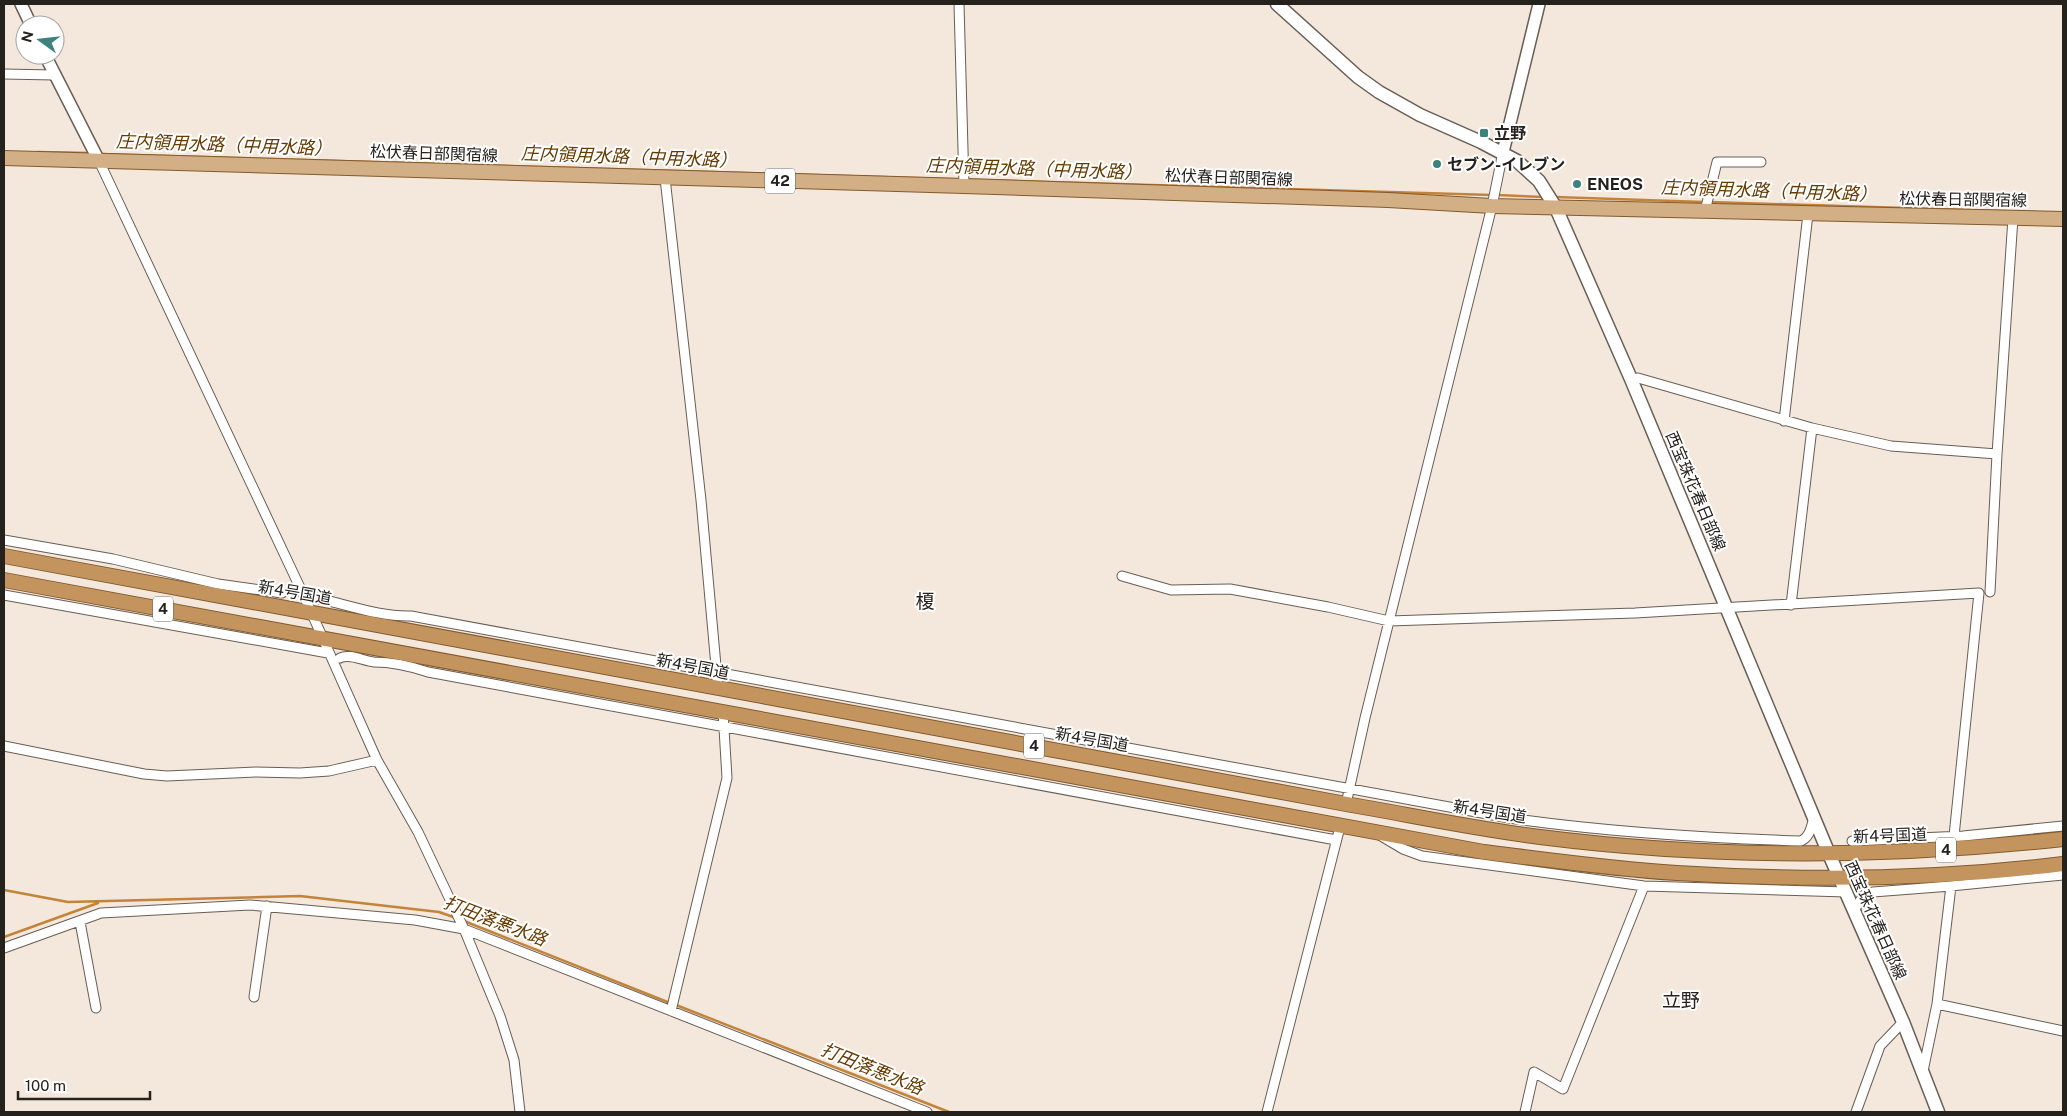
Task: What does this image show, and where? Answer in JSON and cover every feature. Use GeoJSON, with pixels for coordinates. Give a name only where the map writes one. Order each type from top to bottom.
{"type":"FeatureCollection","features":[{"type":"Feature","properties":{"kind":"highway","name":"新4号国道"},"geometry":{"type":"LineString","coordinates":[[4,556],[227,591],[311,612],[377,619],[718,688],[1482,828],[1592,843],[1678,850],[1829,854],[1879,846],[1946,850],[2063,839]]}},
{"type":"Feature","properties":{"kind":"highway","name":"4"},"geometry":{"type":"LineString","coordinates":[[4,580],[322,638],[397,658],[723,712],[1338,834],[1376,833],[1484,852],[1581,865],[1791,884],[1840,878],[1932,875],[2063,864]]}},
{"type":"Feature","properties":{"kind":"main road","name":"西宝珠花春日部線"},"geometry":{"type":"LineString","coordinates":[[1277,4],[1358,77],[1379,92],[1420,115],[1503,152],[1530,171],[1556,208],[1727,607],[1829,854],[1903,1022],[1938,1112]]}},
{"type":"Feature","properties":{"kind":"main road","name":"松伏春日部関宿線"},"geometry":{"type":"LineString","coordinates":[[4,158],[964,186],[1388,200],[1556,208],[2063,219]]}},
{"type":"Feature","properties":{"kind":"street"},"geometry":{"type":"LineString","coordinates":[[959,4],[964,186]]}},
{"type":"Feature","properties":{"kind":"street"},"geometry":{"type":"LineString","coordinates":[[1346,804],[1389,621],[1492,206],[1503,152],[1539,4]]}},
{"type":"Feature","properties":{"kind":"street"},"geometry":{"type":"LineString","coordinates":[[50,65],[99,161],[311,612],[377,760],[418,832],[464,929],[500,1016],[514,1060],[520,1112]]}},
{"type":"Feature","properties":{"kind":"street"},"geometry":{"type":"LineString","coordinates":[[4,74],[54,75]]}},
{"type":"Feature","properties":{"kind":"street"},"geometry":{"type":"LineString","coordinates":[[1704,211],[1717,162],[1761,162]]}},
{"type":"Feature","properties":{"kind":"street"},"geometry":{"type":"LineString","coordinates":[[665,178],[700,490],[718,688]]}},
{"type":"Feature","properties":{"kind":"street"},"geometry":{"type":"LineString","coordinates":[[1784,421],[1808,214]]}},
{"type":"Feature","properties":{"kind":"street"},"geometry":{"type":"LineString","coordinates":[[1990,592],[2013,218]]}},
{"type":"Feature","properties":{"kind":"street"},"geometry":{"type":"LineString","coordinates":[[1630,379],[1638,378],[1784,421],[1891,446],[1997,454]]}},
{"type":"Feature","properties":{"kind":"street"},"geometry":{"type":"LineString","coordinates":[[1791,605],[1812,428]]}},
{"type":"Feature","properties":{"kind":"street"},"geometry":{"type":"LineString","coordinates":[[4,540],[113,559],[227,591],[282,593]]}},
{"type":"Feature","properties":{"kind":"street"},"geometry":{"type":"LineString","coordinates":[[1122,576],[1171,590],[1230,589],[1328,607],[1389,621],[1635,613],[1979,593],[1954,836]]}},
{"type":"Feature","properties":{"kind":"street"},"geometry":{"type":"LineString","coordinates":[[4,595],[328,653]]}},
{"type":"Feature","properties":{"kind":"street"},"geometry":{"type":"LineString","coordinates":[[311,597],[340,602],[377,619],[412,616],[1350,789],[1561,825],[1728,838],[1801,840],[1806,839],[1809,834],[1814,818]]}},
{"type":"Feature","properties":{"kind":"street"},"geometry":{"type":"LineString","coordinates":[[340,658],[345,656],[397,658],[428,672],[725,727],[1338,834],[1267,1112]]}},
{"type":"Feature","properties":{"kind":"street"},"geometry":{"type":"LineString","coordinates":[[671,1011],[727,778],[723,712]]}},
{"type":"Feature","properties":{"kind":"street"},"geometry":{"type":"LineString","coordinates":[[4,746],[144,774],[167,776],[329,771],[377,760]]}},
{"type":"Feature","properties":{"kind":"street"},"geometry":{"type":"LineString","coordinates":[[1852,840],[1879,846],[1954,836],[2063,826]]}},
{"type":"Feature","properties":{"kind":"street"},"geometry":{"type":"LineString","coordinates":[[1376,833],[1403,849],[1422,856],[1644,886],[1791,884],[1846,892]]}},
{"type":"Feature","properties":{"kind":"street"},"geometry":{"type":"LineString","coordinates":[[1854,910],[1864,895],[1873,892],[2063,875]]}},
{"type":"Feature","properties":{"kind":"street"},"geometry":{"type":"LineString","coordinates":[[1525,1112],[1534,1072],[1563,1089],[1644,886]]}},
{"type":"Feature","properties":{"kind":"street"},"geometry":{"type":"LineString","coordinates":[[1922,1073],[1937,1004],[1951,886]]}},
{"type":"Feature","properties":{"kind":"street"},"geometry":{"type":"LineString","coordinates":[[4,948],[101,913],[250,905],[415,920],[464,929],[927,1112]]}},
{"type":"Feature","properties":{"kind":"street"},"geometry":{"type":"LineString","coordinates":[[254,997],[267,906]]}},
{"type":"Feature","properties":{"kind":"street"},"geometry":{"type":"LineString","coordinates":[[80,922],[96,1008]]}},
{"type":"Feature","properties":{"kind":"street"},"geometry":{"type":"LineString","coordinates":[[1937,1004],[2063,1031]]}},
{"type":"Feature","properties":{"kind":"street"},"geometry":{"type":"LineString","coordinates":[[1856,1112],[1880,1046],[1903,1022]]}},
{"type":"Feature","properties":{"kind":"waterway","name":"庄内領用水路（中用水路）"},"geometry":{"type":"LineString","coordinates":[[38,152],[92,153]]}},
{"type":"Feature","properties":{"kind":"waterway","name":"庄内領用水路（中用水路）"},"geometry":{"type":"LineString","coordinates":[[100,154],[1492,195]]}},
{"type":"Feature","properties":{"kind":"waterway","name":"庄内領用水路（中用水路）"},"geometry":{"type":"LineString","coordinates":[[1497,195],[1544,197]]}},
{"type":"Feature","properties":{"kind":"waterway","name":"庄内領用水路（中用水路）"},"geometry":{"type":"LineString","coordinates":[[1555,197],[1704,202]]}},
{"type":"Feature","properties":{"kind":"waterway","name":"庄内領用水路（中用水路）"},"geometry":{"type":"LineString","coordinates":[[1710,202],[2036,212]]}},
{"type":"Feature","properties":{"kind":"waterway","name":"打田落悪水路"},"geometry":{"type":"LineString","coordinates":[[4,890],[68,902],[300,896],[439,912],[456,918]]}},
{"type":"Feature","properties":{"kind":"waterway"},"geometry":{"type":"LineString","coordinates":[[4,937],[98,903]]}},
{"type":"Feature","properties":{"kind":"waterway","name":"打田落悪水路"},"geometry":{"type":"LineString","coordinates":[[464,921],[670,1003]]}},
{"type":"Feature","properties":{"kind":"waterway","name":"打田落悪水路"},"geometry":{"type":"LineString","coordinates":[[676,1005],[949,1112]]}},
{"type":"Feature","properties":{"kind":"place","name":"立野"},"geometry":{"type":"Point","coordinates":[1484,133]}},
{"type":"Feature","properties":{"kind":"place","name":"セブン-イレブン"},"geometry":{"type":"Point","coordinates":[1437,164]}},
{"type":"Feature","properties":{"kind":"place","name":"ENEOS"},"geometry":{"type":"Point","coordinates":[1577,184]}},
{"type":"Feature","properties":{"kind":"district","name":"榎"},"geometry":{"type":"Point","coordinates":[925,601]}},
{"type":"Feature","properties":{"kind":"district","name":"立野"},"geometry":{"type":"Point","coordinates":[1681,1000]}}]}
